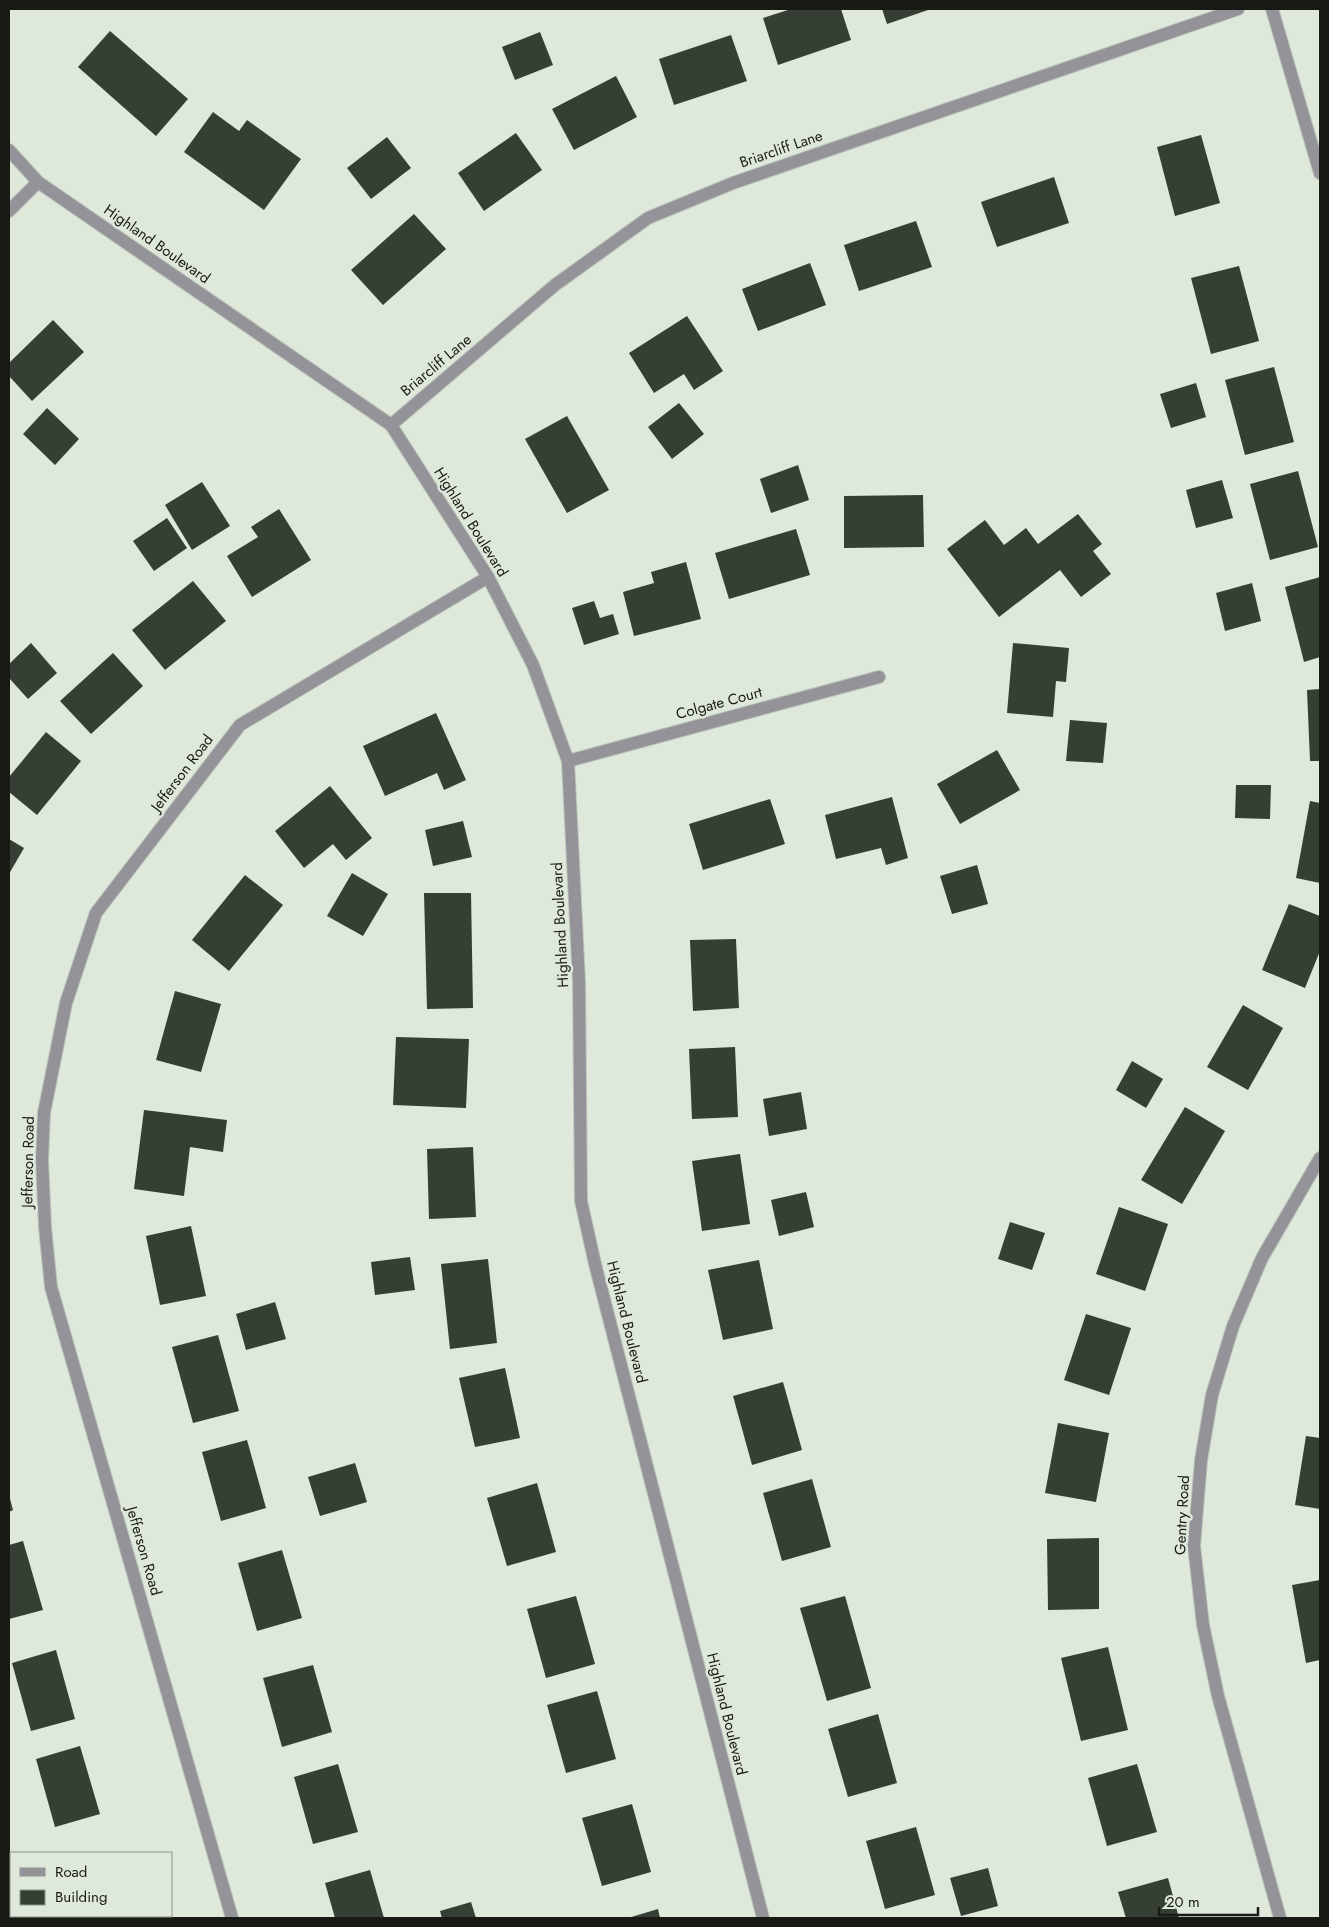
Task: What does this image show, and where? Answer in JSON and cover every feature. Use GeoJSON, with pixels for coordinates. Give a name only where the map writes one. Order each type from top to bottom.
{"type":"FeatureCollection","features":[{"type":"Feature","properties":{"kind":"street","name":"Briarcliff Lane"},"geometry":{"type":"LineString","coordinates":[[391,424],[555,285],[648,218],[733,183],[1238,9]]}},
{"type":"Feature","properties":{"kind":"street"},"geometry":{"type":"LineString","coordinates":[[1272,9],[1320,173]]}},
{"type":"Feature","properties":{"kind":"street","name":"Highland Boulevard"},"geometry":{"type":"LineString","coordinates":[[9,150],[38,182],[391,424],[488,577],[533,665],[568,761],[579,982],[581,1201],[763,1918]]}},
{"type":"Feature","properties":{"kind":"street"},"geometry":{"type":"LineString","coordinates":[[9,211],[38,182]]}},
{"type":"Feature","properties":{"kind":"street","name":"Jefferson Road"},"geometry":{"type":"LineString","coordinates":[[232,1918],[51,1287],[44,1227],[42,1160],[44,1113],[66,1004],[96,913],[240,725],[488,577]]}},
{"type":"Feature","properties":{"kind":"street","name":"Colgate Court"},"geometry":{"type":"LineString","coordinates":[[568,761],[878,677]]}},
{"type":"Feature","properties":{"kind":"street","name":"Gentry Road"},"geometry":{"type":"LineString","coordinates":[[1280,1918],[1218,1696],[1203,1625],[1194,1546],[1201,1460],[1212,1395],[1233,1326],[1262,1258],[1320,1158]]}},
{"type":"Feature","properties":{"kind":"building"},"geometry":{"type":"Polygon","coordinates":[[[791,9],[841,9],[851,40],[778,65],[763,18],[791,9]]]}},
{"type":"Feature","properties":{"kind":"building"},"geometry":{"type":"Polygon","coordinates":[[[882,9],[931,9],[887,24],[882,9]]]}},
{"type":"Feature","properties":{"kind":"building"},"geometry":{"type":"Polygon","coordinates":[[[110,31],[188,99],[156,136],[78,67],[110,31]]]}},
{"type":"Feature","properties":{"kind":"building"},"geometry":{"type":"Polygon","coordinates":[[[540,32],[553,65],[515,80],[502,47],[540,32]]]}},
{"type":"Feature","properties":{"kind":"building"},"geometry":{"type":"Polygon","coordinates":[[[731,35],[747,81],[674,105],[659,59],[731,35]]]}},
{"type":"Feature","properties":{"kind":"building"},"geometry":{"type":"Polygon","coordinates":[[[616,76],[637,117],[574,150],[552,109],[616,76]]]}},
{"type":"Feature","properties":{"kind":"building"},"geometry":{"type":"Polygon","coordinates":[[[213,112],[239,131],[247,120],[301,159],[264,210],[184,152],[213,112]]]}},
{"type":"Feature","properties":{"kind":"building"},"geometry":{"type":"Polygon","coordinates":[[[516,133],[542,170],[484,211],[458,173],[516,133]]]}},
{"type":"Feature","properties":{"kind":"building"},"geometry":{"type":"Polygon","coordinates":[[[1201,135],[1220,203],[1175,216],[1157,147],[1201,135]]]}},
{"type":"Feature","properties":{"kind":"building"},"geometry":{"type":"Polygon","coordinates":[[[387,137],[411,168],[371,199],[347,168],[387,137]]]}},
{"type":"Feature","properties":{"kind":"building"},"geometry":{"type":"Polygon","coordinates":[[[1054,177],[1069,223],[997,247],[981,202],[1054,177]]]}},
{"type":"Feature","properties":{"kind":"building"},"geometry":{"type":"Polygon","coordinates":[[[414,214],[446,249],[383,305],[351,270],[414,214]]]}},
{"type":"Feature","properties":{"kind":"building"},"geometry":{"type":"Polygon","coordinates":[[[916,221],[932,267],[859,291],[844,245],[916,221]]]}},
{"type":"Feature","properties":{"kind":"building"},"geometry":{"type":"Polygon","coordinates":[[[810,263],[826,305],[758,331],[742,289],[810,263]]]}},
{"type":"Feature","properties":{"kind":"building"},"geometry":{"type":"Polygon","coordinates":[[[1239,266],[1259,341],[1211,354],[1191,278],[1239,266]]]}},
{"type":"Feature","properties":{"kind":"building"},"geometry":{"type":"Polygon","coordinates":[[[687,316],[723,371],[694,390],[684,374],[654,393],[629,353],[687,316]]]}},
{"type":"Feature","properties":{"kind":"building"},"geometry":{"type":"Polygon","coordinates":[[[53,320],[84,352],[32,401],[9,376],[9,363],[53,320]]]}},
{"type":"Feature","properties":{"kind":"building"},"geometry":{"type":"Polygon","coordinates":[[[1274,367],[1294,442],[1245,455],[1225,380],[1274,367]]]}},
{"type":"Feature","properties":{"kind":"building"},"geometry":{"type":"Polygon","coordinates":[[[1196,383],[1206,417],[1171,428],[1160,394],[1196,383]]]}},
{"type":"Feature","properties":{"kind":"building"},"geometry":{"type":"Polygon","coordinates":[[[679,403],[704,434],[672,459],[648,427],[679,403]]]}},
{"type":"Feature","properties":{"kind":"building"},"geometry":{"type":"Polygon","coordinates":[[[47,408],[79,439],[55,465],[23,434],[47,408]]]}},
{"type":"Feature","properties":{"kind":"building"},"geometry":{"type":"Polygon","coordinates":[[[567,416],[609,490],[567,513],[525,439],[567,416]]]}},
{"type":"Feature","properties":{"kind":"building"},"geometry":{"type":"Polygon","coordinates":[[[798,465],[809,500],[771,513],[760,479],[798,465]]]}},
{"type":"Feature","properties":{"kind":"building"},"geometry":{"type":"Polygon","coordinates":[[[1298,471],[1318,547],[1270,560],[1250,484],[1298,471]]]}},
{"type":"Feature","properties":{"kind":"building"},"geometry":{"type":"Polygon","coordinates":[[[1222,480],[1233,518],[1196,528],[1186,490],[1222,480]]]}},
{"type":"Feature","properties":{"kind":"building"},"geometry":{"type":"Polygon","coordinates":[[[202,482],[230,526],[192,550],[165,505],[202,482]]]}},
{"type":"Feature","properties":{"kind":"building"},"geometry":{"type":"Polygon","coordinates":[[[923,495],[924,547],[844,548],[844,496],[923,495]]]}},
{"type":"Feature","properties":{"kind":"building"},"geometry":{"type":"Polygon","coordinates":[[[279,509],[311,560],[252,597],[227,556],[258,537],[251,527],[279,509]]]}},
{"type":"Feature","properties":{"kind":"building"},"geometry":{"type":"Polygon","coordinates":[[[1078,514],[1102,544],[1093,551],[1111,574],[1081,597],[1060,570],[999,617],[947,549],[985,520],[1004,545],[1026,528],[1038,544],[1078,514]]]}},
{"type":"Feature","properties":{"kind":"building"},"geometry":{"type":"Polygon","coordinates":[[[167,518],[187,548],[154,571],[133,541],[167,518]]]}},
{"type":"Feature","properties":{"kind":"building"},"geometry":{"type":"Polygon","coordinates":[[[796,529],[810,575],[729,599],[715,553],[796,529]]]}},
{"type":"Feature","properties":{"kind":"building"},"geometry":{"type":"Polygon","coordinates":[[[686,562],[701,619],[634,636],[623,592],[654,583],[651,572],[686,562]]]}},
{"type":"Feature","properties":{"kind":"building"},"geometry":{"type":"Polygon","coordinates":[[[1320,577],[1320,657],[1304,662],[1285,587],[1320,577]]]}},
{"type":"Feature","properties":{"kind":"building"},"geometry":{"type":"Polygon","coordinates":[[[193,581],[226,621],[165,670],[132,630],[193,581]]]}},
{"type":"Feature","properties":{"kind":"building"},"geometry":{"type":"Polygon","coordinates":[[[1252,583],[1261,621],[1225,631],[1216,593],[1252,583]]]}},
{"type":"Feature","properties":{"kind":"building"},"geometry":{"type":"Polygon","coordinates":[[[594,601],[600,618],[613,614],[619,634],[584,645],[572,608],[594,601]]]}},
{"type":"Feature","properties":{"kind":"building"},"geometry":{"type":"Polygon","coordinates":[[[31,643],[57,673],[28,699],[9,678],[9,664],[31,643]]]}},
{"type":"Feature","properties":{"kind":"building"},"geometry":{"type":"Polygon","coordinates":[[[1013,643],[1069,648],[1066,682],[1056,681],[1053,717],[1007,713],[1013,643]]]}},
{"type":"Feature","properties":{"kind":"building"},"geometry":{"type":"Polygon","coordinates":[[[113,653],[143,686],[91,734],[60,701],[113,653]]]}},
{"type":"Feature","properties":{"kind":"building"},"geometry":{"type":"Polygon","coordinates":[[[1320,689],[1320,761],[1310,761],[1307,690],[1320,689]]]}},
{"type":"Feature","properties":{"kind":"building"},"geometry":{"type":"Polygon","coordinates":[[[436,713],[466,780],[444,790],[437,773],[385,796],[363,746],[436,713]]]}},
{"type":"Feature","properties":{"kind":"building"},"geometry":{"type":"Polygon","coordinates":[[[1070,720],[1107,723],[1103,763],[1066,761],[1070,720]]]}},
{"type":"Feature","properties":{"kind":"building"},"geometry":{"type":"Polygon","coordinates":[[[46,732],[81,761],[37,815],[9,792],[9,777],[46,732]]]}},
{"type":"Feature","properties":{"kind":"building"},"geometry":{"type":"Polygon","coordinates":[[[997,750],[1020,790],[960,824],[937,784],[997,750]]]}},
{"type":"Feature","properties":{"kind":"building"},"geometry":{"type":"Polygon","coordinates":[[[1236,785],[1271,785],[1270,819],[1235,818],[1236,785]]]}},
{"type":"Feature","properties":{"kind":"building"},"geometry":{"type":"Polygon","coordinates":[[[330,786],[372,838],[346,860],[333,844],[304,868],[275,831],[330,786]]]}},
{"type":"Feature","properties":{"kind":"building"},"geometry":{"type":"Polygon","coordinates":[[[892,797],[908,858],[886,865],[881,848],[836,859],[825,815],[892,797]]]}},
{"type":"Feature","properties":{"kind":"building"},"geometry":{"type":"Polygon","coordinates":[[[770,799],[785,844],[703,870],[689,824],[770,799]]]}},
{"type":"Feature","properties":{"kind":"building"},"geometry":{"type":"Polygon","coordinates":[[[1310,801],[1320,803],[1320,883],[1296,878],[1310,801]]]}},
{"type":"Feature","properties":{"kind":"building"},"geometry":{"type":"Polygon","coordinates":[[[463,821],[472,857],[433,866],[425,830],[463,821]]]}},
{"type":"Feature","properties":{"kind":"building"},"geometry":{"type":"Polygon","coordinates":[[[9,839],[24,848],[9,874],[9,839]]]}},
{"type":"Feature","properties":{"kind":"building"},"geometry":{"type":"Polygon","coordinates":[[[977,865],[988,904],[952,914],[940,876],[977,865]]]}},
{"type":"Feature","properties":{"kind":"building"},"geometry":{"type":"Polygon","coordinates":[[[352,873],[388,894],[363,936],[327,916],[352,873]]]}},
{"type":"Feature","properties":{"kind":"building"},"geometry":{"type":"Polygon","coordinates":[[[245,875],[283,905],[229,971],[192,940],[245,875]]]}},
{"type":"Feature","properties":{"kind":"building"},"geometry":{"type":"Polygon","coordinates":[[[424,893],[471,893],[473,1008],[427,1009],[424,893]]]}},
{"type":"Feature","properties":{"kind":"building"},"geometry":{"type":"Polygon","coordinates":[[[1289,904],[1320,916],[1320,951],[1305,988],[1262,970],[1289,904]]]}},
{"type":"Feature","properties":{"kind":"building"},"geometry":{"type":"Polygon","coordinates":[[[736,939],[739,1008],[693,1011],[690,940],[736,939]]]}},
{"type":"Feature","properties":{"kind":"building"},"geometry":{"type":"Polygon","coordinates":[[[175,991],[221,1004],[201,1072],[156,1060],[175,991]]]}},
{"type":"Feature","properties":{"kind":"building"},"geometry":{"type":"Polygon","coordinates":[[[1243,1005],[1283,1028],[1248,1090],[1207,1067],[1243,1005]]]}},
{"type":"Feature","properties":{"kind":"building"},"geometry":{"type":"Polygon","coordinates":[[[396,1037],[469,1039],[466,1108],[393,1105],[396,1037]]]}},
{"type":"Feature","properties":{"kind":"building"},"geometry":{"type":"Polygon","coordinates":[[[735,1047],[738,1117],[692,1119],[689,1049],[735,1047]]]}},
{"type":"Feature","properties":{"kind":"building"},"geometry":{"type":"Polygon","coordinates":[[[1132,1061],[1163,1079],[1146,1108],[1116,1090],[1132,1061]]]}},
{"type":"Feature","properties":{"kind":"building"},"geometry":{"type":"Polygon","coordinates":[[[801,1092],[807,1129],[769,1136],[763,1099],[801,1092]]]}},
{"type":"Feature","properties":{"kind":"building"},"geometry":{"type":"Polygon","coordinates":[[[1185,1107],[1225,1131],[1182,1204],[1141,1180],[1185,1107]]]}},
{"type":"Feature","properties":{"kind":"building"},"geometry":{"type":"Polygon","coordinates":[[[144,1110],[227,1120],[223,1152],[190,1147],[184,1196],[134,1189],[144,1110]]]}},
{"type":"Feature","properties":{"kind":"building"},"geometry":{"type":"Polygon","coordinates":[[[473,1147],[476,1217],[429,1219],[427,1149],[473,1147]]]}},
{"type":"Feature","properties":{"kind":"building"},"geometry":{"type":"Polygon","coordinates":[[[740,1154],[750,1224],[702,1231],[692,1161],[740,1154]]]}},
{"type":"Feature","properties":{"kind":"building"},"geometry":{"type":"Polygon","coordinates":[[[806,1192],[814,1227],[779,1236],[771,1200],[806,1192]]]}},
{"type":"Feature","properties":{"kind":"building"},"geometry":{"type":"Polygon","coordinates":[[[1119,1207],[1168,1224],[1145,1291],[1096,1274],[1119,1207]]]}},
{"type":"Feature","properties":{"kind":"building"},"geometry":{"type":"Polygon","coordinates":[[[1010,1222],[1045,1233],[1032,1270],[998,1259],[1010,1222]]]}},
{"type":"Feature","properties":{"kind":"building"},"geometry":{"type":"Polygon","coordinates":[[[191,1226],[206,1296],[160,1305],[146,1236],[191,1226]]]}},
{"type":"Feature","properties":{"kind":"building"},"geometry":{"type":"Polygon","coordinates":[[[410,1257],[415,1290],[375,1295],[371,1262],[410,1257]]]}},
{"type":"Feature","properties":{"kind":"building"},"geometry":{"type":"Polygon","coordinates":[[[488,1259],[497,1343],[450,1349],[441,1264],[488,1259]]]}},
{"type":"Feature","properties":{"kind":"building"},"geometry":{"type":"Polygon","coordinates":[[[759,1260],[773,1329],[723,1340],[708,1270],[759,1260]]]}},
{"type":"Feature","properties":{"kind":"building"},"geometry":{"type":"Polygon","coordinates":[[[275,1302],[286,1339],[246,1350],[236,1314],[275,1302]]]}},
{"type":"Feature","properties":{"kind":"building"},"geometry":{"type":"Polygon","coordinates":[[[1086,1314],[1131,1328],[1109,1395],[1064,1380],[1086,1314]]]}},
{"type":"Feature","properties":{"kind":"building"},"geometry":{"type":"Polygon","coordinates":[[[218,1335],[239,1411],[193,1423],[172,1347],[218,1335]]]}},
{"type":"Feature","properties":{"kind":"building"},"geometry":{"type":"Polygon","coordinates":[[[505,1368],[520,1438],[475,1447],[459,1378],[505,1368]]]}},
{"type":"Feature","properties":{"kind":"building"},"geometry":{"type":"Polygon","coordinates":[[[783,1382],[802,1450],[752,1465],[733,1396],[783,1382]]]}},
{"type":"Feature","properties":{"kind":"building"},"geometry":{"type":"Polygon","coordinates":[[[1058,1423],[1109,1433],[1096,1502],[1045,1493],[1058,1423]]]}},
{"type":"Feature","properties":{"kind":"building"},"geometry":{"type":"Polygon","coordinates":[[[1306,1436],[1320,1438],[1320,1509],[1295,1505],[1306,1436]]]}},
{"type":"Feature","properties":{"kind":"building"},"geometry":{"type":"Polygon","coordinates":[[[247,1440],[266,1508],[221,1521],[202,1452],[247,1440]]]}},
{"type":"Feature","properties":{"kind":"building"},"geometry":{"type":"Polygon","coordinates":[[[355,1463],[367,1502],[320,1516],[308,1477],[355,1463]]]}},
{"type":"Feature","properties":{"kind":"building"},"geometry":{"type":"Polygon","coordinates":[[[812,1479],[831,1547],[782,1561],[763,1493],[812,1479]]]}},
{"type":"Feature","properties":{"kind":"building"},"geometry":{"type":"Polygon","coordinates":[[[537,1483],[556,1552],[507,1566],[487,1498],[537,1483]]]}},
{"type":"Feature","properties":{"kind":"building"},"geometry":{"type":"Polygon","coordinates":[[[9,1495],[13,1510],[9,1512],[9,1495]]]}},
{"type":"Feature","properties":{"kind":"building"},"geometry":{"type":"Polygon","coordinates":[[[1099,1538],[1099,1609],[1048,1610],[1047,1539],[1099,1538]]]}},
{"type":"Feature","properties":{"kind":"building"},"geometry":{"type":"Polygon","coordinates":[[[23,1541],[43,1610],[9,1619],[9,1545],[23,1541]]]}},
{"type":"Feature","properties":{"kind":"building"},"geometry":{"type":"Polygon","coordinates":[[[282,1550],[302,1618],[257,1631],[238,1563],[282,1550]]]}},
{"type":"Feature","properties":{"kind":"building"},"geometry":{"type":"Polygon","coordinates":[[[1320,1580],[1320,1660],[1306,1663],[1292,1585],[1320,1580]]]}},
{"type":"Feature","properties":{"kind":"building"},"geometry":{"type":"Polygon","coordinates":[[[576,1596],[595,1664],[546,1678],[527,1609],[576,1596]]]}},
{"type":"Feature","properties":{"kind":"building"},"geometry":{"type":"Polygon","coordinates":[[[845,1596],[871,1688],[827,1701],[800,1608],[845,1596]]]}},
{"type":"Feature","properties":{"kind":"building"},"geometry":{"type":"Polygon","coordinates":[[[1108,1647],[1128,1730],[1081,1741],[1061,1658],[1108,1647]]]}},
{"type":"Feature","properties":{"kind":"building"},"geometry":{"type":"Polygon","coordinates":[[[56,1650],[75,1719],[31,1731],[12,1663],[56,1650]]]}},
{"type":"Feature","properties":{"kind":"building"},"geometry":{"type":"Polygon","coordinates":[[[313,1665],[332,1732],[282,1747],[263,1678],[313,1665]]]}},
{"type":"Feature","properties":{"kind":"building"},"geometry":{"type":"Polygon","coordinates":[[[597,1691],[616,1759],[566,1773],[547,1705],[597,1691]]]}},
{"type":"Feature","properties":{"kind":"building"},"geometry":{"type":"Polygon","coordinates":[[[878,1714],[897,1783],[848,1797],[828,1729],[878,1714]]]}},
{"type":"Feature","properties":{"kind":"building"},"geometry":{"type":"Polygon","coordinates":[[[80,1746],[100,1814],[55,1827],[36,1759],[80,1746]]]}},
{"type":"Feature","properties":{"kind":"building"},"geometry":{"type":"Polygon","coordinates":[[[338,1764],[358,1832],[313,1844],[294,1777],[338,1764]]]}},
{"type":"Feature","properties":{"kind":"building"},"geometry":{"type":"Polygon","coordinates":[[[1137,1764],[1157,1832],[1107,1846],[1088,1778],[1137,1764]]]}},
{"type":"Feature","properties":{"kind":"building"},"geometry":{"type":"Polygon","coordinates":[[[632,1804],[651,1872],[602,1886],[582,1818],[632,1804]]]}},
{"type":"Feature","properties":{"kind":"building"},"geometry":{"type":"Polygon","coordinates":[[[916,1827],[935,1895],[885,1909],[866,1841],[916,1827]]]}},
{"type":"Feature","properties":{"kind":"building"},"geometry":{"type":"Polygon","coordinates":[[[988,1868],[998,1906],[961,1916],[950,1878],[988,1868]]]}},
{"type":"Feature","properties":{"kind":"building"},"geometry":{"type":"Polygon","coordinates":[[[370,1870],[384,1918],[335,1918],[325,1883],[370,1870]]]}},
{"type":"Feature","properties":{"kind":"building"},"geometry":{"type":"Polygon","coordinates":[[[1168,1878],[1179,1918],[1126,1918],[1118,1892],[1168,1878]]]}},
{"type":"Feature","properties":{"kind":"building"},"geometry":{"type":"Polygon","coordinates":[[[471,1902],[476,1918],[442,1918],[440,1911],[471,1902]]]}},
{"type":"Feature","properties":{"kind":"building"},"geometry":{"type":"Polygon","coordinates":[[[658,1909],[660,1918],[628,1918],[658,1909]]]}},
{"type":"Feature","properties":{"kind":"building"},"geometry":{"type":"Polygon","coordinates":[[[76,1917],[126,1918],[77,1918],[76,1917]]]}}]}
